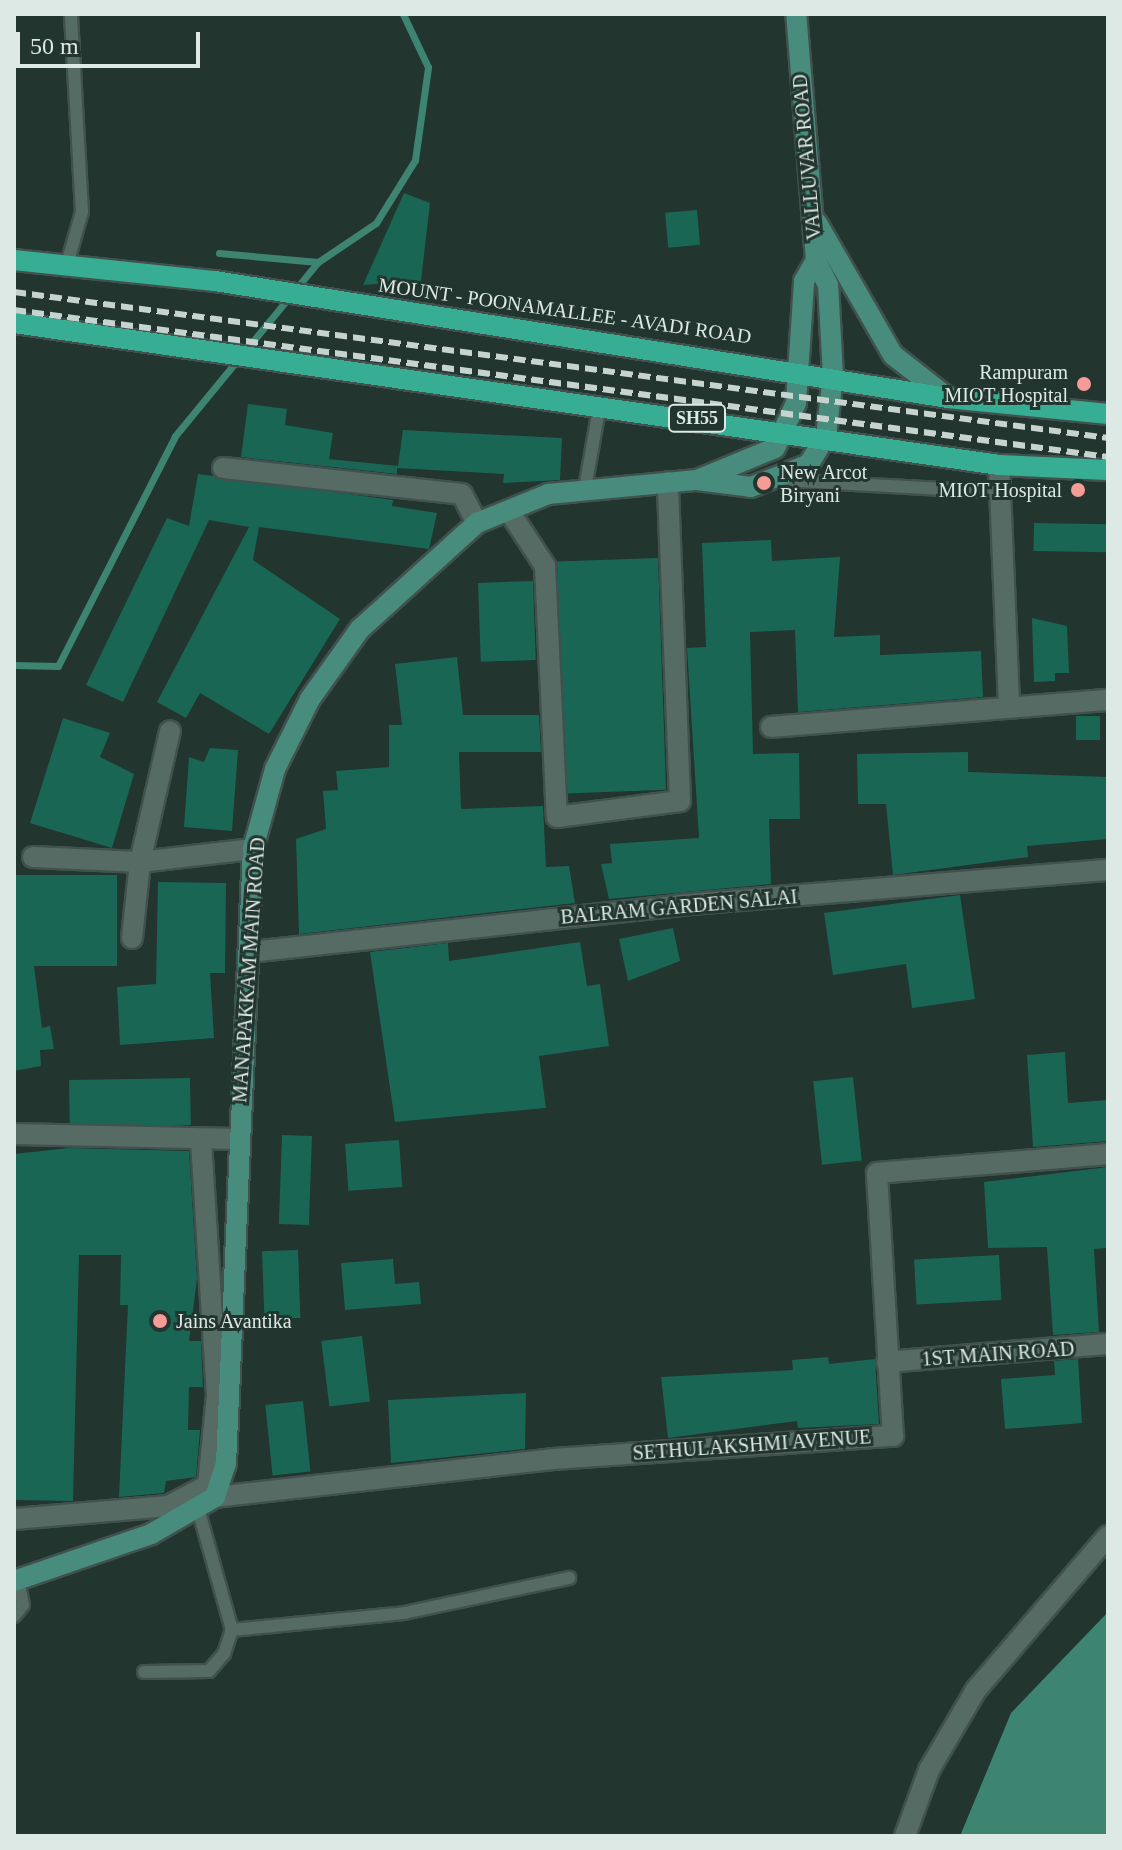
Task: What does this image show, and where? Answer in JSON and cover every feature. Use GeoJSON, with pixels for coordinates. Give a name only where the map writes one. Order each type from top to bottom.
{"type":"FeatureCollection","features":[{"type":"Feature","properties":{"kind":"main road","name":"VALLUVAR ROAD"},"geometry":{"type":"LineString","coordinates":[[787,430],[799,369],[804,281],[816,260],[796,14]]}},
{"type":"Feature","properties":{"kind":"main road"},"geometry":{"type":"LineString","coordinates":[[811,212],[893,355],[948,398]]}},
{"type":"Feature","properties":{"kind":"main road","name":"MOUNT - POONAMALLEE - AVADI ROAD"},"geometry":{"type":"LineString","coordinates":[[14,260],[66,268],[215,281],[799,369],[948,398],[1108,414]]}},
{"type":"Feature","properties":{"kind":"main road","name":"MANAPAKKAM MAIN ROAD"},"geometry":{"type":"LineString","coordinates":[[215,1497],[226,1464],[236,1139],[250,952],[253,849],[275,769],[310,699],[360,629],[477,523],[585,488],[697,480],[724,489],[782,480],[809,464],[826,436],[833,376],[828,285],[816,260]]}},
{"type":"Feature","properties":{"kind":"main road","name":"SH55"},"geometry":{"type":"LineString","coordinates":[[14,323],[787,430],[999,465],[1108,470]]}},
{"type":"Feature","properties":{"kind":"main road"},"geometry":{"type":"LineString","coordinates":[[697,480],[775,448],[787,430]]}},
{"type":"Feature","properties":{"kind":"main road"},"geometry":{"type":"LineString","coordinates":[[16,1580],[199,1512],[215,1497]]}},
{"type":"Feature","properties":{"kind":"street"},"geometry":{"type":"LineString","coordinates":[[999,465],[996,492],[1009,705]]}},
{"type":"Feature","properties":{"kind":"street"},"geometry":{"type":"LineString","coordinates":[[223,468],[462,494],[477,523]]}},
{"type":"Feature","properties":{"kind":"street"},"geometry":{"type":"LineString","coordinates":[[509,511],[545,566],[557,817],[680,801],[668,482]]}},
{"type":"Feature","properties":{"kind":"street"},"geometry":{"type":"LineString","coordinates":[[771,727],[1009,705],[1108,700]]}},
{"type":"Feature","properties":{"kind":"street"},"geometry":{"type":"LineString","coordinates":[[132,938],[140,862],[170,731]]}},
{"type":"Feature","properties":{"kind":"street"},"geometry":{"type":"LineString","coordinates":[[33,857],[140,862],[253,849]]}},
{"type":"Feature","properties":{"kind":"street","name":"BALRAM GARDEN SALAI"},"geometry":{"type":"LineString","coordinates":[[250,952],[680,905],[1108,870]]}},
{"type":"Feature","properties":{"kind":"street"},"geometry":{"type":"LineString","coordinates":[[14,1134],[236,1139]]}},
{"type":"Feature","properties":{"kind":"street"},"geometry":{"type":"LineString","coordinates":[[14,1519],[168,1506],[208,1485],[217,1395],[201,1139]]}},
{"type":"Feature","properties":{"kind":"street","name":"SETHULAKSHMI AVENUE"},"geometry":{"type":"LineString","coordinates":[[215,1497],[552,1459],[893,1436],[877,1173],[1108,1154]]}},
{"type":"Feature","properties":{"kind":"street","name":"1ST MAIN ROAD"},"geometry":{"type":"LineString","coordinates":[[887,1362],[1108,1344]]}},
{"type":"Feature","properties":{"kind":"street"},"geometry":{"type":"LineString","coordinates":[[905,1836],[929,1770],[976,1690],[1108,1536]]}},
{"type":"Feature","properties":{"kind":"lane"},"geometry":{"type":"LineString","coordinates":[[66,268],[82,212],[71,14]]}},
{"type":"Feature","properties":{"kind":"lane"},"geometry":{"type":"LineString","coordinates":[[585,488],[600,404]]}},
{"type":"Feature","properties":{"kind":"lane"},"geometry":{"type":"LineString","coordinates":[[782,480],[996,492]]}},
{"type":"Feature","properties":{"kind":"lane"},"geometry":{"type":"LineString","coordinates":[[144,1672],[209,1671],[232,1630],[199,1512]]}},
{"type":"Feature","properties":{"kind":"lane"},"geometry":{"type":"LineString","coordinates":[[232,1630],[404,1613],[569,1578]]}},
{"type":"Feature","properties":{"kind":"lane"},"geometry":{"type":"LineString","coordinates":[[14,1616],[23,1605],[16,1580]]}},
{"type":"Feature","properties":{"kind":"shaded area"},"geometry":{"type":"Polygon","coordinates":[[[1108,1612],[1108,1836],[960,1836],[1011,1713],[1108,1612]]]}},
{"type":"Feature","properties":{"kind":"building"},"geometry":{"type":"Polygon","coordinates":[[[404,193],[430,203],[421,281],[363,285],[404,193]]]}},
{"type":"Feature","properties":{"kind":"building"},"geometry":{"type":"Polygon","coordinates":[[[697,210],[700,245],[668,248],[665,213],[697,210]]]}},
{"type":"Feature","properties":{"kind":"building"},"geometry":{"type":"Polygon","coordinates":[[[248,404],[287,409],[285,425],[333,433],[329,459],[398,466],[403,430],[562,438],[560,480],[503,483],[504,474],[397,468],[397,474],[241,457],[248,404]]]}},
{"type":"Feature","properties":{"kind":"building"},"geometry":{"type":"Polygon","coordinates":[[[198,474],[393,500],[392,506],[437,513],[429,549],[259,527],[253,560],[340,619],[269,734],[200,693],[186,718],[157,702],[249,527],[209,520],[123,702],[86,685],[167,518],[189,526],[198,474]]]}},
{"type":"Feature","properties":{"kind":"building"},"geometry":{"type":"Polygon","coordinates":[[[1034,523],[1108,524],[1108,552],[1034,551],[1034,523]]]}},
{"type":"Feature","properties":{"kind":"building"},"geometry":{"type":"Polygon","coordinates":[[[771,540],[772,561],[840,557],[834,637],[880,635],[880,655],[981,651],[983,697],[798,712],[795,630],[750,632],[753,754],[799,753],[800,819],[769,819],[771,884],[609,899],[601,864],[612,863],[610,844],[699,838],[687,648],[706,647],[702,543],[771,540]]]}},
{"type":"Feature","properties":{"kind":"building"},"geometry":{"type":"Polygon","coordinates":[[[658,558],[666,790],[565,793],[557,562],[658,558]]]}},
{"type":"Feature","properties":{"kind":"building"},"geometry":{"type":"Polygon","coordinates":[[[533,581],[536,660],[481,662],[478,583],[533,581]]]}},
{"type":"Feature","properties":{"kind":"building"},"geometry":{"type":"Polygon","coordinates":[[[1032,618],[1067,626],[1069,673],[1055,673],[1055,681],[1034,682],[1032,618]]]}},
{"type":"Feature","properties":{"kind":"building"},"geometry":{"type":"Polygon","coordinates":[[[457,657],[463,715],[539,715],[541,752],[459,752],[461,809],[543,806],[546,867],[569,866],[575,903],[299,934],[296,839],[326,829],[323,791],[338,790],[336,771],[389,767],[389,725],[402,725],[395,664],[457,657]]]}},
{"type":"Feature","properties":{"kind":"building"},"geometry":{"type":"Polygon","coordinates":[[[1076,716],[1100,716],[1100,740],[1076,740],[1076,716]]]}},
{"type":"Feature","properties":{"kind":"building"},"geometry":{"type":"Polygon","coordinates":[[[63,718],[110,733],[100,757],[134,774],[112,848],[30,823],[63,718]]]}},
{"type":"Feature","properties":{"kind":"building"},"geometry":{"type":"Polygon","coordinates":[[[210,748],[238,750],[232,831],[184,827],[189,757],[204,762],[210,748]]]}},
{"type":"Feature","properties":{"kind":"building"},"geometry":{"type":"Polygon","coordinates":[[[968,752],[968,772],[1108,777],[1108,839],[1027,846],[1028,857],[893,875],[886,804],[858,804],[857,754],[968,752]]]}},
{"type":"Feature","properties":{"kind":"building"},"geometry":{"type":"Polygon","coordinates":[[[14,875],[117,875],[117,966],[34,966],[42,1028],[50,1026],[54,1049],[40,1050],[41,1066],[14,1071],[14,875]]]}},
{"type":"Feature","properties":{"kind":"building"},"geometry":{"type":"Polygon","coordinates":[[[158,882],[226,883],[225,973],[210,973],[214,1038],[120,1045],[117,987],[156,984],[158,882]]]}},
{"type":"Feature","properties":{"kind":"building"},"geometry":{"type":"Polygon","coordinates":[[[960,895],[975,999],[912,1008],[906,964],[833,975],[824,913],[960,895]]]}},
{"type":"Feature","properties":{"kind":"building"},"geometry":{"type":"Polygon","coordinates":[[[673,928],[680,961],[628,981],[619,939],[673,928]]]}},
{"type":"Feature","properties":{"kind":"building"},"geometry":{"type":"Polygon","coordinates":[[[580,942],[587,986],[600,984],[609,1046],[539,1056],[546,1108],[395,1122],[370,952],[448,943],[449,961],[580,942]]]}},
{"type":"Feature","properties":{"kind":"building"},"geometry":{"type":"Polygon","coordinates":[[[1065,1052],[1068,1103],[1108,1100],[1108,1141],[1033,1147],[1027,1055],[1065,1052]]]}},
{"type":"Feature","properties":{"kind":"building"},"geometry":{"type":"Polygon","coordinates":[[[853,1077],[862,1161],[822,1165],[813,1081],[853,1077]]]}},
{"type":"Feature","properties":{"kind":"building"},"geometry":{"type":"Polygon","coordinates":[[[190,1078],[191,1125],[70,1127],[69,1080],[190,1078]]]}},
{"type":"Feature","properties":{"kind":"building"},"geometry":{"type":"Polygon","coordinates":[[[282,1135],[312,1136],[309,1225],[279,1224],[282,1135]]]}},
{"type":"Feature","properties":{"kind":"building"},"geometry":{"type":"Polygon","coordinates":[[[399,1140],[402,1187],[348,1191],[345,1144],[399,1140]]]}},
{"type":"Feature","properties":{"kind":"building","name":"Jains Avantika"},"geometry":{"type":"Polygon","coordinates":[[[69,1148],[189,1151],[197,1279],[189,1341],[201,1341],[203,1387],[189,1387],[188,1430],[200,1430],[196,1477],[166,1481],[164,1493],[119,1497],[128,1305],[120,1305],[121,1255],[79,1255],[73,1501],[14,1500],[14,1154],[69,1148]]]}},
{"type":"Feature","properties":{"kind":"building"},"geometry":{"type":"Polygon","coordinates":[[[1108,1167],[1108,1248],[1094,1249],[1099,1332],[1053,1335],[1047,1247],[988,1248],[984,1182],[1108,1167]]]}},
{"type":"Feature","properties":{"kind":"building"},"geometry":{"type":"Polygon","coordinates":[[[298,1250],[300,1318],[264,1319],[262,1251],[298,1250]]]}},
{"type":"Feature","properties":{"kind":"building"},"geometry":{"type":"Polygon","coordinates":[[[999,1255],[1001,1300],[916,1304],[914,1259],[999,1255]]]}},
{"type":"Feature","properties":{"kind":"building"},"geometry":{"type":"Polygon","coordinates":[[[393,1259],[395,1284],[419,1282],[421,1304],[345,1310],[341,1263],[393,1259]]]}},
{"type":"Feature","properties":{"kind":"building"},"geometry":{"type":"Polygon","coordinates":[[[362,1336],[370,1402],[329,1407],[321,1341],[362,1336]]]}},
{"type":"Feature","properties":{"kind":"building"},"geometry":{"type":"Polygon","coordinates":[[[828,1357],[829,1364],[875,1359],[879,1424],[798,1428],[797,1421],[668,1438],[661,1377],[793,1370],[792,1360],[828,1357]]]}},
{"type":"Feature","properties":{"kind":"building"},"geometry":{"type":"Polygon","coordinates":[[[1078,1359],[1082,1423],[1005,1429],[1001,1379],[1055,1375],[1054,1361],[1078,1359]]]}},
{"type":"Feature","properties":{"kind":"building"},"geometry":{"type":"Polygon","coordinates":[[[526,1393],[525,1449],[391,1463],[388,1400],[526,1393]]]}},
{"type":"Feature","properties":{"kind":"building"},"geometry":{"type":"Polygon","coordinates":[[[303,1401],[310,1472],[273,1476],[265,1405],[303,1401]]]}},
{"type":"Feature","properties":{"kind":"waterway"},"geometry":{"type":"LineString","coordinates":[[14,665],[58,666],[175,436],[318,262],[376,223],[415,160],[428,67],[403,14]]}},
{"type":"Feature","properties":{"kind":"waterway"},"geometry":{"type":"LineString","coordinates":[[219,253],[318,262]]}},
{"type":"Feature","properties":{"kind":"railway"},"geometry":{"type":"LineString","coordinates":[[14,292],[1108,438]]}},
{"type":"Feature","properties":{"kind":"railway"},"geometry":{"type":"LineString","coordinates":[[14,310],[1108,457]]}},
{"type":"Feature","properties":{"kind":"place","name":"Rampuram MIOT Hospital"},"geometry":{"type":"Point","coordinates":[1084,384]}},
{"type":"Feature","properties":{"kind":"place","name":"New Arcot Biryani"},"geometry":{"type":"Point","coordinates":[764,483]}},
{"type":"Feature","properties":{"kind":"place","name":"MIOT Hospital"},"geometry":{"type":"Point","coordinates":[1078,490]}},
{"type":"Feature","properties":{"kind":"place","name":"Jains Avantika"},"geometry":{"type":"Point","coordinates":[160,1321]}}]}
